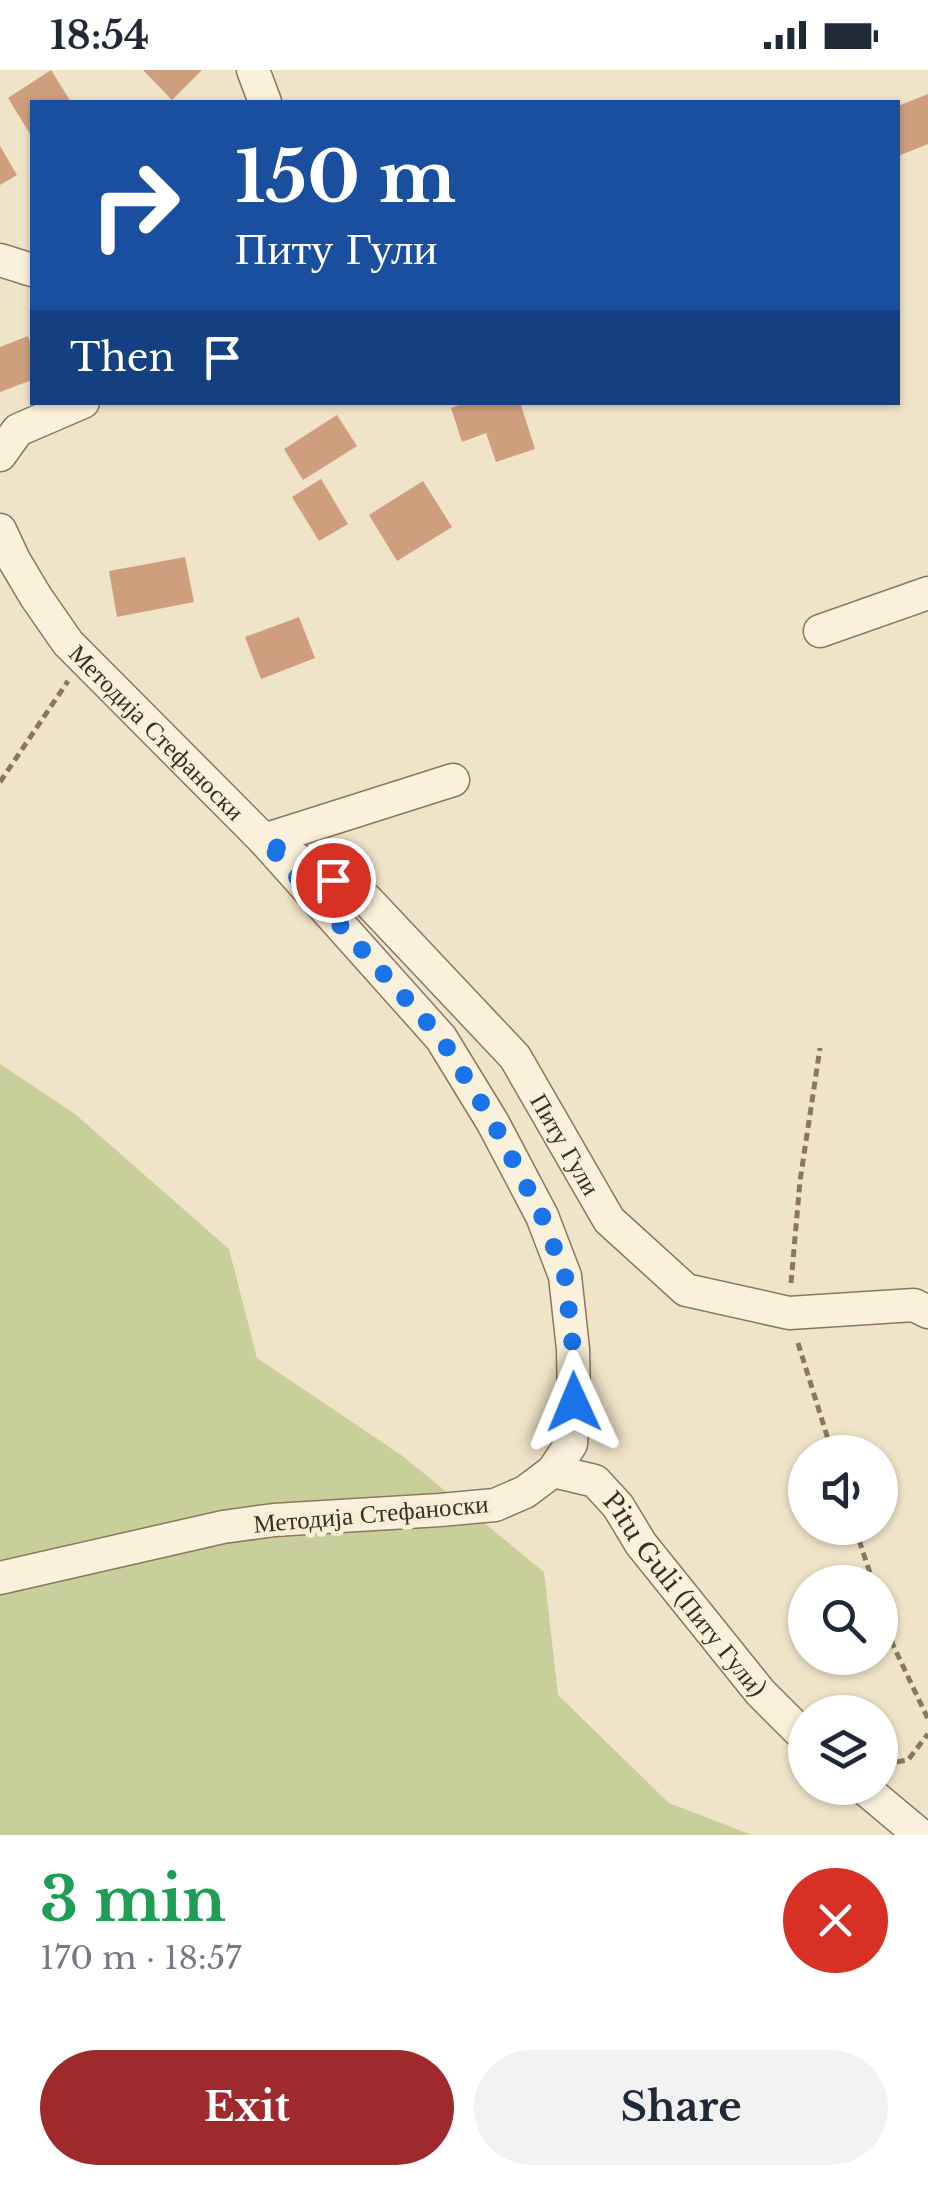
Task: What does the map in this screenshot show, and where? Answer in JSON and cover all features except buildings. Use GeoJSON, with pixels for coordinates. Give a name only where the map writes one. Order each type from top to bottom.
{"type":"FeatureCollection","features":[{"type":"Feature","properties":{"kind":"street"},"geometry":{"type":"LineString","coordinates":[[252,70],[264,100]]}},
{"type":"Feature","properties":{"kind":"street"},"geometry":{"type":"LineString","coordinates":[[0,260],[30,269]]}},
{"type":"Feature","properties":{"kind":"street"},"geometry":{"type":"LineString","coordinates":[[0,454],[18,430],[76,405]]}},
{"type":"Feature","properties":{"kind":"street","name":"Методија Стефаноски"},"geometry":{"type":"LineString","coordinates":[[0,530],[36,597],[68,643],[264,840],[441,1038],[493,1122],[542,1216],[565,1276],[574,1402],[570,1444],[554,1471],[525,1492],[495,1505],[274,1520],[0,1578]]}},
{"type":"Feature","properties":{"kind":"street"},"geometry":{"type":"LineString","coordinates":[[820,630],[928,593]]}},
{"type":"Feature","properties":{"kind":"street"},"geometry":{"type":"LineString","coordinates":[[264,840],[453,780]]}},
{"type":"Feature","properties":{"kind":"street","name":"Питу Гули"},"geometry":{"type":"LineString","coordinates":[[264,840],[367,900],[502,1043],[515,1058],[608,1220],[686,1290],[789,1313],[914,1305],[928,1312]]}},
{"type":"Feature","properties":{"kind":"street","name":"Pitu Guli (Питу Гули)"},"geometry":{"type":"LineString","coordinates":[[554,1471],[595,1481],[760,1692],[788,1720]]}},
{"type":"Feature","properties":{"kind":"street"},"geometry":{"type":"LineString","coordinates":[[884,1805],[920,1835]]}},
{"type":"Feature","properties":{"kind":"path"},"geometry":{"type":"LineString","coordinates":[[0,782],[84,658]]}},
{"type":"Feature","properties":{"kind":"path"},"geometry":{"type":"LineString","coordinates":[[820,1048],[800,1180],[789,1313],[827,1435]]}},
{"type":"Feature","properties":{"kind":"path"},"geometry":{"type":"LineString","coordinates":[[898,1656],[928,1719]]}},
{"type":"Feature","properties":{"kind":"path"},"geometry":{"type":"LineString","coordinates":[[898,1762],[908,1760],[928,1734]]}},
{"type":"Feature","properties":{"kind":"green space"},"geometry":{"type":"Polygon","coordinates":[[[0,1064],[75,1114],[229,1249],[257,1358],[404,1457],[544,1572],[558,1695],[669,1803],[752,1835],[0,1835],[0,1064]]]}},
{"type":"Feature","properties":{"kind":"route"},"geometry":{"type":"LineString","coordinates":[[333,880],[264,840],[441,1038],[493,1122],[542,1216],[565,1276],[574,1402]]}}]}
